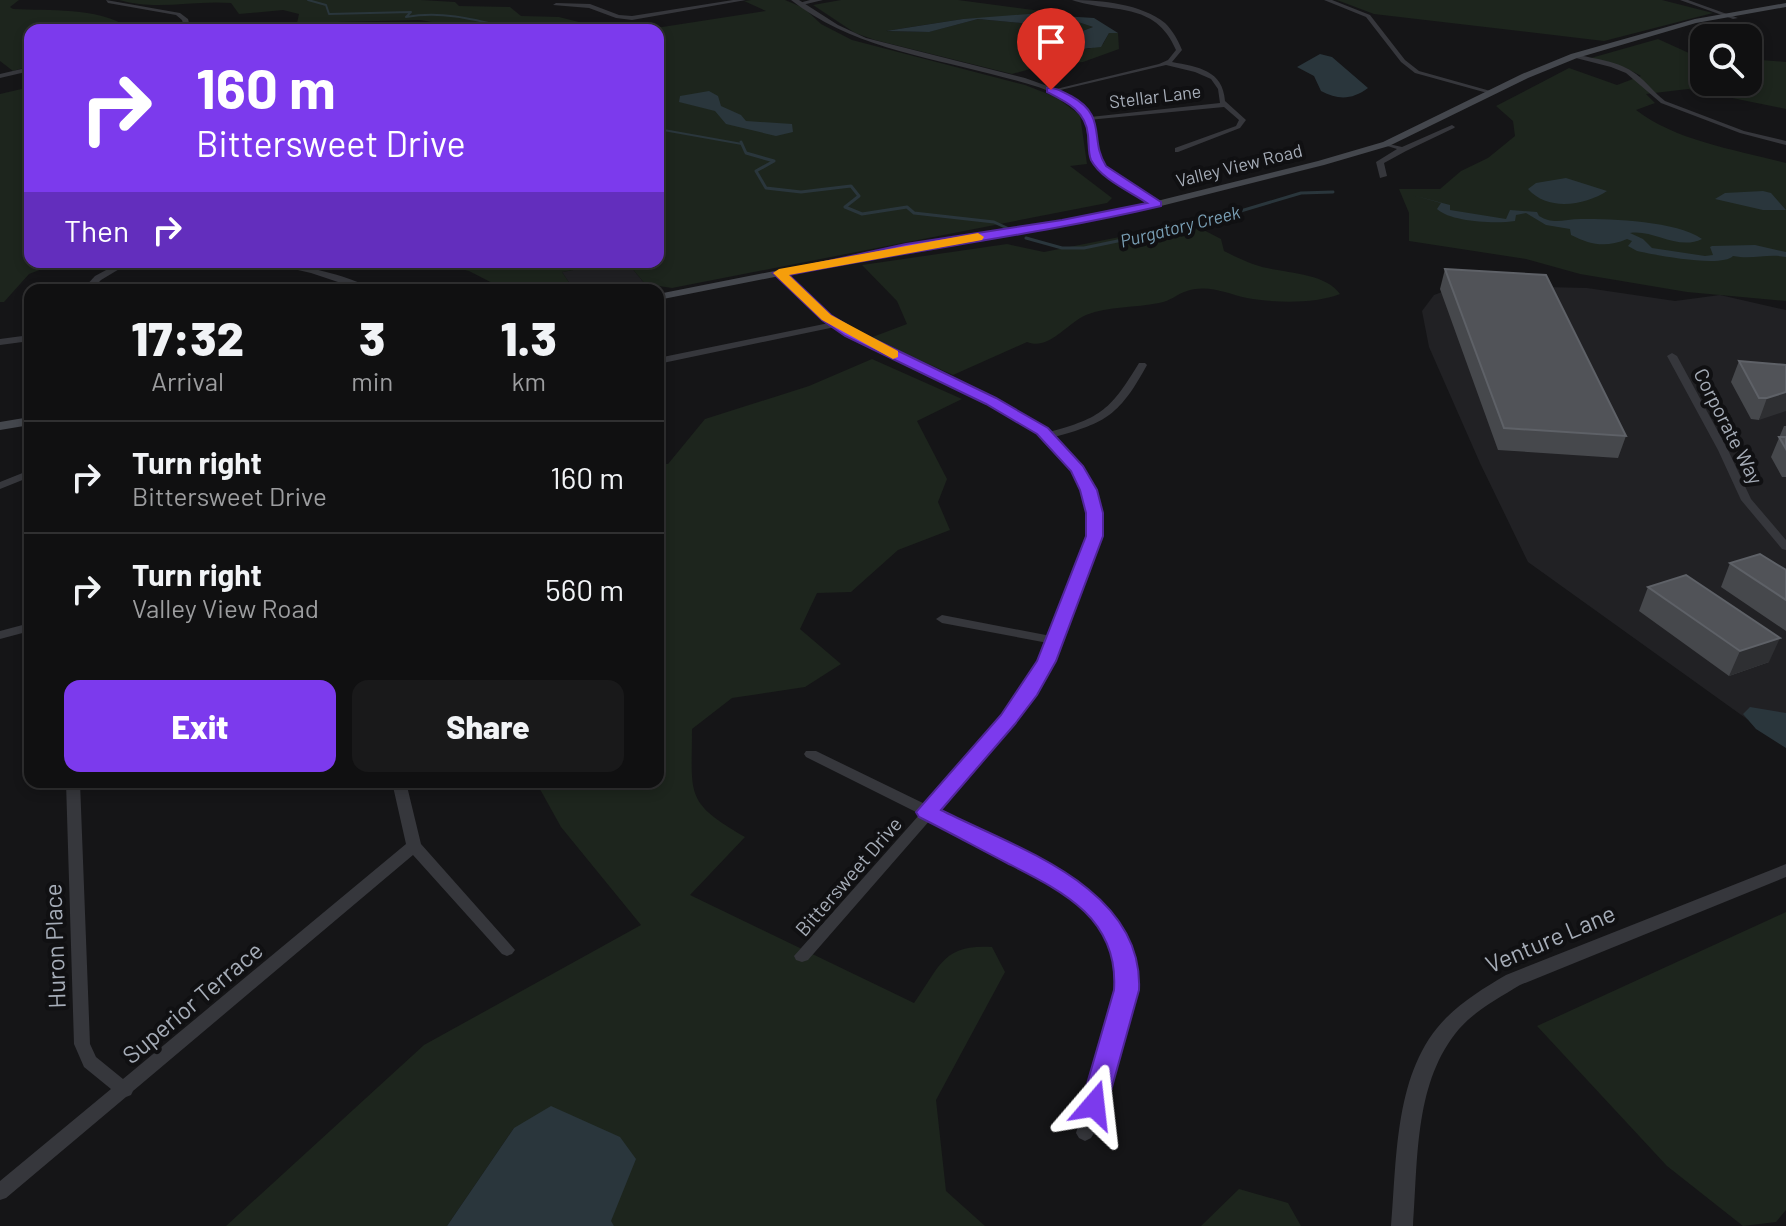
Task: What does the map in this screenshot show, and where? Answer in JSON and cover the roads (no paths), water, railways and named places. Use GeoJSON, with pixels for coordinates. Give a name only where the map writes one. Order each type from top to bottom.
{"type":"FeatureCollection","features":[{"type":"Feature","properties":{"kind":"main road","name":"Valley View Road"},"geometry":{"type":"LineString","coordinates":[[664,296],[906,248],[1062,224],[1157,204],[1386,144],[1491,92],[1574,56],[1725,15],[1786,7]]}},
{"type":"Feature","properties":{"kind":"main road","name":"Valley View Road"},"geometry":{"type":"LineString","coordinates":[[1667,30],[1786,7]]}},
{"type":"Feature","properties":{"kind":"main road"},"geometry":{"type":"LineString","coordinates":[[0,426],[24,422]]}},
{"type":"Feature","properties":{"kind":"street"},"geometry":{"type":"LineString","coordinates":[[556,5],[590,6],[618,17],[632,18],[743,0]]}},
{"type":"Feature","properties":{"kind":"street"},"geometry":{"type":"LineString","coordinates":[[798,2],[820,0]]}},
{"type":"Feature","properties":{"kind":"street"},"geometry":{"type":"LineString","coordinates":[[1054,91],[1166,63],[1176,55],[1178,44],[1153,18],[1133,9],[1075,0]]}},
{"type":"Feature","properties":{"kind":"street"},"geometry":{"type":"LineString","coordinates":[[1327,0],[1368,16],[1403,61],[1417,72],[1491,92]]}},
{"type":"Feature","properties":{"kind":"street"},"geometry":{"type":"LineString","coordinates":[[1683,0],[1735,18]]}},
{"type":"Feature","properties":{"kind":"street"},"geometry":{"type":"LineString","coordinates":[[108,1],[164,11],[182,17],[185,24]]}},
{"type":"Feature","properties":{"kind":"street"},"geometry":{"type":"LineString","coordinates":[[798,2],[864,39],[1054,91],[1077,104],[1090,119],[1093,150],[1102,168],[1157,204]]}},
{"type":"Feature","properties":{"kind":"street"},"geometry":{"type":"LineString","coordinates":[[1574,56],[1629,72],[1640,80],[1651,95],[1663,102],[1742,132],[1786,143]]}},
{"type":"Feature","properties":{"kind":"street"},"geometry":{"type":"LineString","coordinates":[[1166,63],[1201,73],[1217,82],[1224,105],[1243,120],[1238,127],[1178,150]]}},
{"type":"Feature","properties":{"kind":"street"},"geometry":{"type":"LineString","coordinates":[[0,76],[24,70]]}},
{"type":"Feature","properties":{"kind":"street","name":"Stellar Lane"},"geometry":{"type":"LineString","coordinates":[[1090,119],[1224,105]]}},
{"type":"Feature","properties":{"kind":"street"},"geometry":{"type":"LineString","coordinates":[[1383,176],[1380,162],[1448,128],[1425,125]]}},
{"type":"Feature","properties":{"kind":"street"},"geometry":{"type":"LineString","coordinates":[[1386,144],[1403,149]]}},
{"type":"Feature","properties":{"kind":"street"},"geometry":{"type":"LineString","coordinates":[[92,284],[116,268]]}},
{"type":"Feature","properties":{"kind":"street"},"geometry":{"type":"LineString","coordinates":[[298,268],[351,284]]}},
{"type":"Feature","properties":{"kind":"street","name":"Bittersweet Drive"},"geometry":{"type":"LineString","coordinates":[[779,273],[837,324],[1018,415],[1048,435],[1078,469],[1089,490],[1095,513],[1094,536],[1087,560],[1055,641],[1030,690],[905,841],[802,956]]}},
{"type":"Feature","properties":{"kind":"street"},"geometry":{"type":"LineString","coordinates":[[664,360],[837,324]]}},
{"type":"Feature","properties":{"kind":"street"},"geometry":{"type":"LineString","coordinates":[[0,342],[24,339]]}},
{"type":"Feature","properties":{"kind":"street","name":"Corporate Way"},"geometry":{"type":"LineString","coordinates":[[1672,356],[1746,500],[1786,547]]}},
{"type":"Feature","properties":{"kind":"street"},"geometry":{"type":"LineString","coordinates":[[1048,435],[1082,427],[1109,414],[1125,397],[1142,365]]}},
{"type":"Feature","properties":{"kind":"street"},"geometry":{"type":"LineString","coordinates":[[0,486],[24,476]]}},
{"type":"Feature","properties":{"kind":"street"},"geometry":{"type":"LineString","coordinates":[[942,619],[1055,641]]}},
{"type":"Feature","properties":{"kind":"street"},"geometry":{"type":"LineString","coordinates":[[0,635],[24,629]]}},
{"type":"Feature","properties":{"kind":"street"},"geometry":{"type":"LineString","coordinates":[[811,754],[1074,887],[1100,912],[1116,935],[1128,973],[1127,990],[1085,1133]]}},
{"type":"Feature","properties":{"kind":"street","name":"Huron Place"},"geometry":{"type":"LineString","coordinates":[[73,788],[82,1044],[90,1062],[125,1090]]}},
{"type":"Feature","properties":{"kind":"street"},"geometry":{"type":"LineString","coordinates":[[400,788],[414,846],[507,950]]}},
{"type":"Feature","properties":{"kind":"street","name":"Superior Terrace"},"geometry":{"type":"LineString","coordinates":[[0,1192],[414,846]]}},
{"type":"Feature","properties":{"kind":"street","name":"Venture Lane"},"geometry":{"type":"LineString","coordinates":[[1402,1226],[1413,1105],[1424,1064],[1458,1016],[1481,996],[1513,980],[1786,870]]}},
{"type":"Feature","properties":{"kind":"waterway","name":"Purgatory Creek"},"geometry":{"type":"LineString","coordinates":[[308,0],[326,5],[329,14],[411,12],[406,17],[449,16],[493,24]]}},
{"type":"Feature","properties":{"kind":"waterway","name":"Purgatory Creek"},"geometry":{"type":"LineString","coordinates":[[664,130],[742,144]]}},
{"type":"Feature","properties":{"kind":"waterway","name":"Purgatory Creek"},"geometry":{"type":"LineString","coordinates":[[742,144],[746,153],[774,161],[756,171],[766,188],[801,192],[851,186],[859,196],[845,207],[862,214],[907,207],[914,213],[994,222],[1009,229]]}},
{"type":"Feature","properties":{"kind":"waterway","name":"Purgatory Creek"},"geometry":{"type":"LineString","coordinates":[[1026,238],[1062,248],[1084,248],[1194,225],[1301,193],[1333,192]]}}]}
